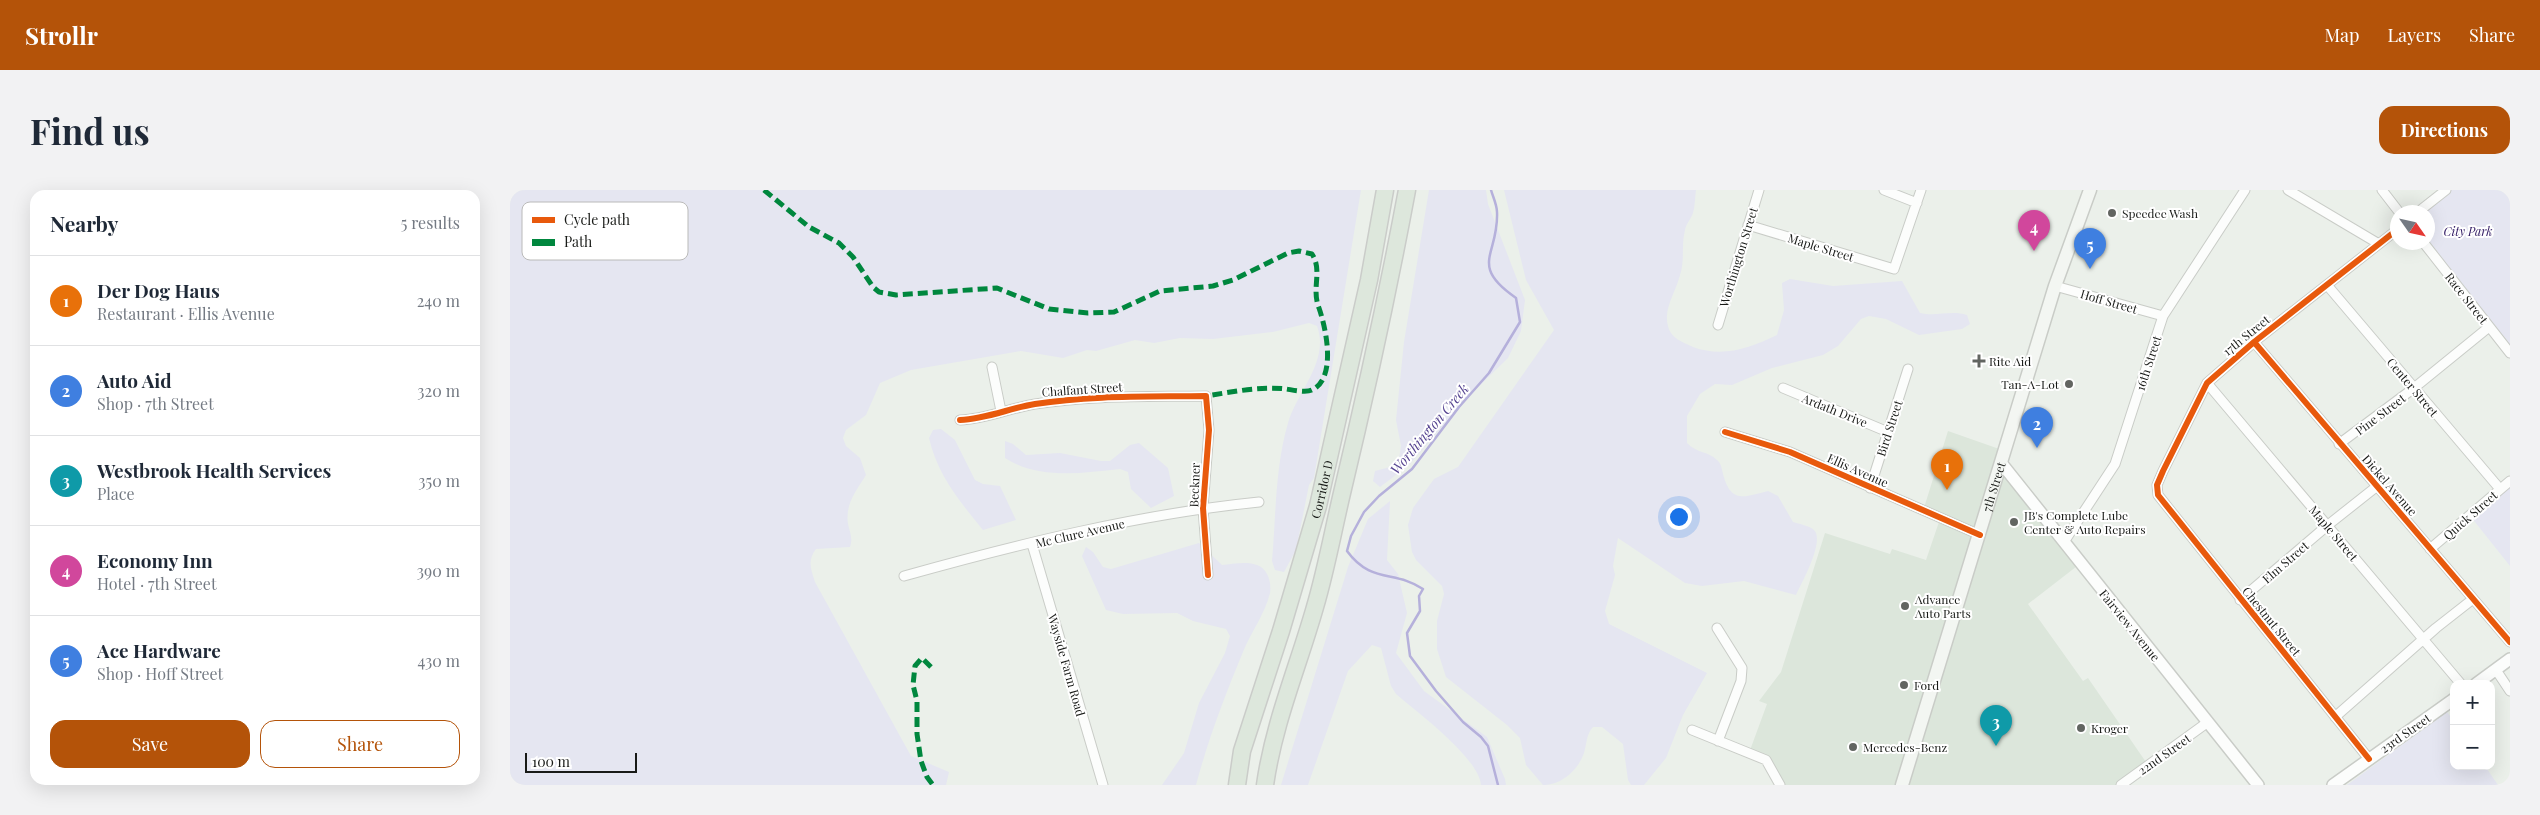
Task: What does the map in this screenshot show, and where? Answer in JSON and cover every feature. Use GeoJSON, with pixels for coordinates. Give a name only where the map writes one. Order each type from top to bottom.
{"type":"FeatureCollection","features":[{"type":"Feature","properties":{"kind":"highway","name":"Corridor D"},"geometry":{"type":"LineString","coordinates":[[1235,785],[1242,751],[1281,631],[1318,506],[1369,280],[1385,190]]}},
{"type":"Feature","properties":{"kind":"highway","name":"Corridor D"},"geometry":{"type":"LineString","coordinates":[[1266,785],[1270,753],[1289,684],[1315,608],[1355,440],[1387,295],[1407,190]]}},
{"type":"Feature","properties":{"kind":"main road","name":"7th Street"},"geometry":{"type":"LineString","coordinates":[[1902,785],[2002,464],[2055,286],[2089,190]]}},
{"type":"Feature","properties":{"kind":"street","name":"Worthington Street"},"geometry":{"type":"LineString","coordinates":[[1718,324],[1759,190]]}},
{"type":"Feature","properties":{"kind":"street"},"geometry":{"type":"LineString","coordinates":[[1884,190],[1917,203],[1921,190]]}},
{"type":"Feature","properties":{"kind":"street","name":"16th Street"},"geometry":{"type":"LineString","coordinates":[[2064,542],[2115,464],[2163,316],[2245,190]]}},
{"type":"Feature","properties":{"kind":"street"},"geometry":{"type":"LineString","coordinates":[[2288,190],[2379,244]]}},
{"type":"Feature","properties":{"kind":"street"},"geometry":{"type":"LineString","coordinates":[[2382,190],[2394,205]]}},
{"type":"Feature","properties":{"kind":"street"},"geometry":{"type":"LineString","coordinates":[[2427,205],[2446,190]]}},
{"type":"Feature","properties":{"kind":"street","name":"Maple Street"},"geometry":{"type":"LineString","coordinates":[[1748,225],[1894,270],[1917,203]]}},
{"type":"Feature","properties":{"kind":"street","name":"17th Street"},"geometry":{"type":"LineString","coordinates":[[2158,495],[2157,485],[2177,440],[2207,383],[2254,342],[2390,235]]}},
{"type":"Feature","properties":{"kind":"street","name":"Race Street"},"geometry":{"type":"LineString","coordinates":[[2429,250],[2510,353]]}},
{"type":"Feature","properties":{"kind":"street","name":"Center Street"},"geometry":{"type":"LineString","coordinates":[[2327,285],[2500,489]]}},
{"type":"Feature","properties":{"kind":"street","name":"Hoff Street"},"geometry":{"type":"LineString","coordinates":[[2055,286],[2163,316]]}},
{"type":"Feature","properties":{"kind":"street","name":"Pine Street"},"geometry":{"type":"LineString","coordinates":[[2339,444],[2414,388],[2489,327]]}},
{"type":"Feature","properties":{"kind":"street","name":"Dickel Avenue"},"geometry":{"type":"LineString","coordinates":[[2254,342],[2339,444],[2510,642]]}},
{"type":"Feature","properties":{"kind":"street"},"geometry":{"type":"LineString","coordinates":[[992,367],[1001,411]]}},
{"type":"Feature","properties":{"kind":"street","name":"Bird Street"},"geometry":{"type":"LineString","coordinates":[[1870,488],[1908,369]]}},
{"type":"Feature","properties":{"kind":"street","name":"Maple Street"},"geometry":{"type":"LineString","coordinates":[[2207,383],[2458,680]]}},
{"type":"Feature","properties":{"kind":"street","name":"Ardath Drive"},"geometry":{"type":"LineString","coordinates":[[1783,388],[1888,432]]}},
{"type":"Feature","properties":{"kind":"street","name":"Chalfant Street"},"geometry":{"type":"LineString","coordinates":[[960,420],[974,419],[1036,404],[1111,397],[1206,396]]}},
{"type":"Feature","properties":{"kind":"street","name":"Beckner"},"geometry":{"type":"LineString","coordinates":[[1206,396],[1209,430],[1204,508],[1208,575]]}},
{"type":"Feature","properties":{"kind":"street","name":"Ellis Avenue"},"geometry":{"type":"LineString","coordinates":[[1725,432],[1790,452],[1980,535]]}},
{"type":"Feature","properties":{"kind":"street","name":"Fairview Avenue"},"geometry":{"type":"LineString","coordinates":[[2002,464],[2258,785]]}},
{"type":"Feature","properties":{"kind":"street","name":"Quick Street"},"geometry":{"type":"LineString","coordinates":[[2430,549],[2470,517],[2510,481]]}},
{"type":"Feature","properties":{"kind":"street","name":"Elm Street"},"geometry":{"type":"LineString","coordinates":[[2240,600],[2376,487]]}},
{"type":"Feature","properties":{"kind":"street","name":"Chestnut Street"},"geometry":{"type":"LineString","coordinates":[[2158,495],[2240,600],[2369,758]]}},
{"type":"Feature","properties":{"kind":"street","name":"Mc Clure Avenue"},"geometry":{"type":"LineString","coordinates":[[904,576],[1145,518],[1204,508],[1258,502]]}},
{"type":"Feature","properties":{"kind":"street","name":"Wayside Farm Road"},"geometry":{"type":"LineString","coordinates":[[1032,544],[1103,785]]}},
{"type":"Feature","properties":{"kind":"street"},"geometry":{"type":"LineString","coordinates":[[2335,717],[2436,628],[2473,599]]}},
{"type":"Feature","properties":{"kind":"street"},"geometry":{"type":"LineString","coordinates":[[1717,628],[1742,668],[1741,681],[1718,741]]}},
{"type":"Feature","properties":{"kind":"street"},"geometry":{"type":"LineString","coordinates":[[2482,680],[2510,659]]}},
{"type":"Feature","properties":{"kind":"street"},"geometry":{"type":"LineString","coordinates":[[2496,670],[2510,691]]}},
{"type":"Feature","properties":{"kind":"street","name":"23rd Street"},"geometry":{"type":"LineString","coordinates":[[2333,785],[2450,702]]}},
{"type":"Feature","properties":{"kind":"street","name":"22nd Street"},"geometry":{"type":"LineString","coordinates":[[2121,785],[2208,722]]}},
{"type":"Feature","properties":{"kind":"street"},"geometry":{"type":"LineString","coordinates":[[1692,730],[1766,760],[1780,785]]}},
{"type":"Feature","properties":{"kind":"shaded area"},"geometry":{"type":"Polygon","coordinates":[[[1948,431],[2005,451],[2002,464],[2081,563],[2028,604],[2083,681],[2088,678],[2148,765],[2121,785],[1780,785],[1766,760],[1749,753],[1767,704],[1759,701],[1781,672],[1825,533],[1890,554],[1892,549],[1926,560],[1940,519],[1923,511],[1948,431]]]}},
{"type":"Feature","properties":{"kind":"green space"},"geometry":{"type":"Polygon","coordinates":[[[510,190],[1361,190],[1314,478],[1309,485],[1296,550],[1284,572],[1275,570],[1272,561],[1281,457],[1292,411],[1316,364],[1320,339],[1317,326],[1309,323],[1273,332],[1213,339],[1180,338],[1154,343],[1135,340],[1096,351],[1087,350],[1063,358],[1021,351],[911,370],[880,383],[866,415],[846,430],[843,438],[846,446],[860,458],[866,475],[855,492],[848,510],[851,544],[850,547],[816,549],[811,557],[811,565],[815,582],[911,756],[949,772],[946,785],[510,785],[510,190]]]}},
{"type":"Feature","properties":{"kind":"green space"},"geometry":{"type":"Polygon","coordinates":[[[1429,190],[1486,190],[1488,204],[1525,300],[1521,331],[1508,358],[1469,396],[1409,465],[1380,487],[1373,481],[1375,471],[1394,466],[1399,459],[1401,446],[1396,420],[1404,342],[1429,190]]]}},
{"type":"Feature","properties":{"kind":"green space"},"geometry":{"type":"Polygon","coordinates":[[[1504,190],[1696,190],[1693,213],[1686,226],[1684,236],[1681,270],[1667,313],[1668,326],[1672,334],[1681,342],[1693,347],[1715,352],[1736,350],[1757,344],[1777,335],[1784,310],[1782,283],[1790,279],[1833,286],[1902,281],[1920,313],[1967,315],[1970,324],[1962,329],[1919,335],[1886,319],[1869,316],[1861,319],[1838,346],[1823,355],[1772,368],[1732,385],[1715,384],[1700,394],[1687,416],[1687,443],[1694,449],[1710,455],[1718,461],[1726,484],[1734,494],[1745,496],[1768,491],[1778,496],[1793,522],[1814,530],[1817,535],[1817,543],[1807,572],[1796,595],[1744,581],[1702,586],[1685,583],[1618,538],[1613,566],[1615,575],[1605,611],[1609,624],[1707,673],[1683,715],[1666,758],[1644,785],[1631,785],[1628,780],[1623,744],[1602,727],[1593,727],[1588,736],[1584,753],[1573,771],[1557,782],[1543,785],[1526,765],[1520,738],[1507,725],[1446,677],[1437,649],[1437,621],[1444,594],[1442,586],[1416,560],[1412,552],[1408,525],[1413,508],[1434,479],[1458,467],[1554,330],[1526,280],[1504,190]]]}},
{"type":"Feature","properties":{"kind":"green space","name":"City Park"},"geometry":{"type":"Polygon","coordinates":[[[2446,190],[2510,190],[2510,353],[2434,250],[2435,205],[2427,205],[2446,190]]]}},
{"type":"Feature","properties":{"kind":"green space"},"geometry":{"type":"Polygon","coordinates":[[[941,429],[955,440],[975,480],[983,484],[1000,486],[1016,520],[983,530],[950,487],[938,464],[929,438],[933,430],[941,429]]]}},
{"type":"Feature","properties":{"kind":"green space"},"geometry":{"type":"Polygon","coordinates":[[[1005,441],[1013,444],[1026,455],[1060,453],[1101,461],[1110,461],[1130,445],[1139,443],[1168,468],[1174,496],[1151,508],[1131,489],[1128,472],[1120,469],[1076,473],[1032,470],[1005,458],[1005,441]]]}},
{"type":"Feature","properties":{"kind":"green space"},"geometry":{"type":"Polygon","coordinates":[[[2510,486],[2510,566],[2471,517],[2510,486]]]}},
{"type":"Feature","properties":{"kind":"green space"},"geometry":{"type":"Polygon","coordinates":[[[1390,501],[1387,560],[1398,574],[1407,613],[1396,653],[1424,691],[1487,737],[1506,785],[1481,785],[1478,774],[1459,749],[1396,694],[1391,686],[1381,648],[1372,645],[1348,671],[1308,785],[1281,785],[1348,567],[1368,519],[1390,501]]]}},
{"type":"Feature","properties":{"kind":"green space"},"geometry":{"type":"Polygon","coordinates":[[[1199,543],[1222,565],[1247,563],[1259,566],[1269,578],[1270,593],[1223,701],[1196,785],[1162,785],[1184,753],[1199,703],[1225,653],[1230,636],[1226,629],[1193,621],[1177,613],[1123,614],[1106,610],[1082,556],[1086,547],[1093,552],[1103,567],[1111,569],[1199,543]]]}},
{"type":"Feature","properties":{"kind":"green space"},"geometry":{"type":"Polygon","coordinates":[[[2447,712],[2450,716],[2450,770],[2488,770],[2498,785],[2347,785],[2447,712]]]}},
{"type":"Feature","properties":{"kind":"waterway","name":"Worthington Creek"},"geometry":{"type":"LineString","coordinates":[[1491,190],[1497,212],[1489,268],[1501,287],[1516,298],[1520,322],[1489,373],[1459,407],[1412,469],[1379,496],[1364,512],[1351,536],[1347,551],[1356,561],[1374,573],[1413,583],[1423,589],[1419,596],[1420,611],[1407,633],[1410,656],[1436,691],[1463,722],[1481,737],[1488,746],[1498,785]]}},
{"type":"Feature","properties":{"kind":"marked path"},"geometry":{"type":"LineString","coordinates":[[764,190],[809,227],[839,243],[853,257],[873,287],[879,292],[896,295],[997,288],[1049,309],[1088,313],[1114,312],[1160,291],[1213,286],[1233,280],[1288,253],[1299,251],[1312,254],[1317,267],[1316,294],[1328,352],[1325,375],[1320,384],[1312,390],[1306,391],[1266,388],[1206,396]]}},
{"type":"Feature","properties":{"kind":"marked path"},"geometry":{"type":"LineString","coordinates":[[931,667],[922,658],[915,666],[913,685],[917,701],[917,734],[921,761],[927,777],[933,785]]}},
{"type":"Feature","properties":{"kind":"cycle path"},"geometry":{"type":"LineString","coordinates":[[2369,759],[2158,495],[2157,485],[2207,383],[2254,342],[2390,235]]}},
{"type":"Feature","properties":{"kind":"cycle path"},"geometry":{"type":"LineString","coordinates":[[2254,342],[2510,642]]}},
{"type":"Feature","properties":{"kind":"cycle path"},"geometry":{"type":"LineString","coordinates":[[960,420],[979,418],[1026,406],[1056,401],[1120,397],[1206,396],[1209,430],[1203,508],[1208,575]]}},
{"type":"Feature","properties":{"kind":"cycle path"},"geometry":{"type":"LineString","coordinates":[[1725,432],[1790,452],[1980,535]]}},
{"type":"Feature","properties":{"kind":"place","name":"Speedee Wash"},"geometry":{"type":"Point","coordinates":[2112,213]}},
{"type":"Feature","properties":{"kind":"place","name":"Economy Inn"},"geometry":{"type":"Point","coordinates":[2034,251]}},
{"type":"Feature","properties":{"kind":"place","name":"Ace Hardware"},"geometry":{"type":"Point","coordinates":[2090,269]}},
{"type":"Feature","properties":{"kind":"place","name":"Rite Aid"},"geometry":{"type":"Point","coordinates":[1979,361]}},
{"type":"Feature","properties":{"kind":"place","name":"Tan-A-Lot"},"geometry":{"type":"Point","coordinates":[2069,384]}},
{"type":"Feature","properties":{"kind":"place","name":"Auto Aid"},"geometry":{"type":"Point","coordinates":[2037,448]}},
{"type":"Feature","properties":{"kind":"place","name":"Der Dog Haus"},"geometry":{"type":"Point","coordinates":[1947,490]}},
{"type":"Feature","properties":{"kind":"place","name":"JB's Complete Lube Center & Auto Repairs"},"geometry":{"type":"Point","coordinates":[2014,522]}},
{"type":"Feature","properties":{"kind":"place","name":"Advance Auto Parts"},"geometry":{"type":"Point","coordinates":[1905,606]}},
{"type":"Feature","properties":{"kind":"place","name":"Ford"},"geometry":{"type":"Point","coordinates":[1904,685]}},
{"type":"Feature","properties":{"kind":"place","name":"Kroger"},"geometry":{"type":"Point","coordinates":[2081,728]}},
{"type":"Feature","properties":{"kind":"place","name":"Westbrook Health Services"},"geometry":{"type":"Point","coordinates":[1996,746]}},
{"type":"Feature","properties":{"kind":"place","name":"Mercedes-Benz"},"geometry":{"type":"Point","coordinates":[1853,747]}}]}
